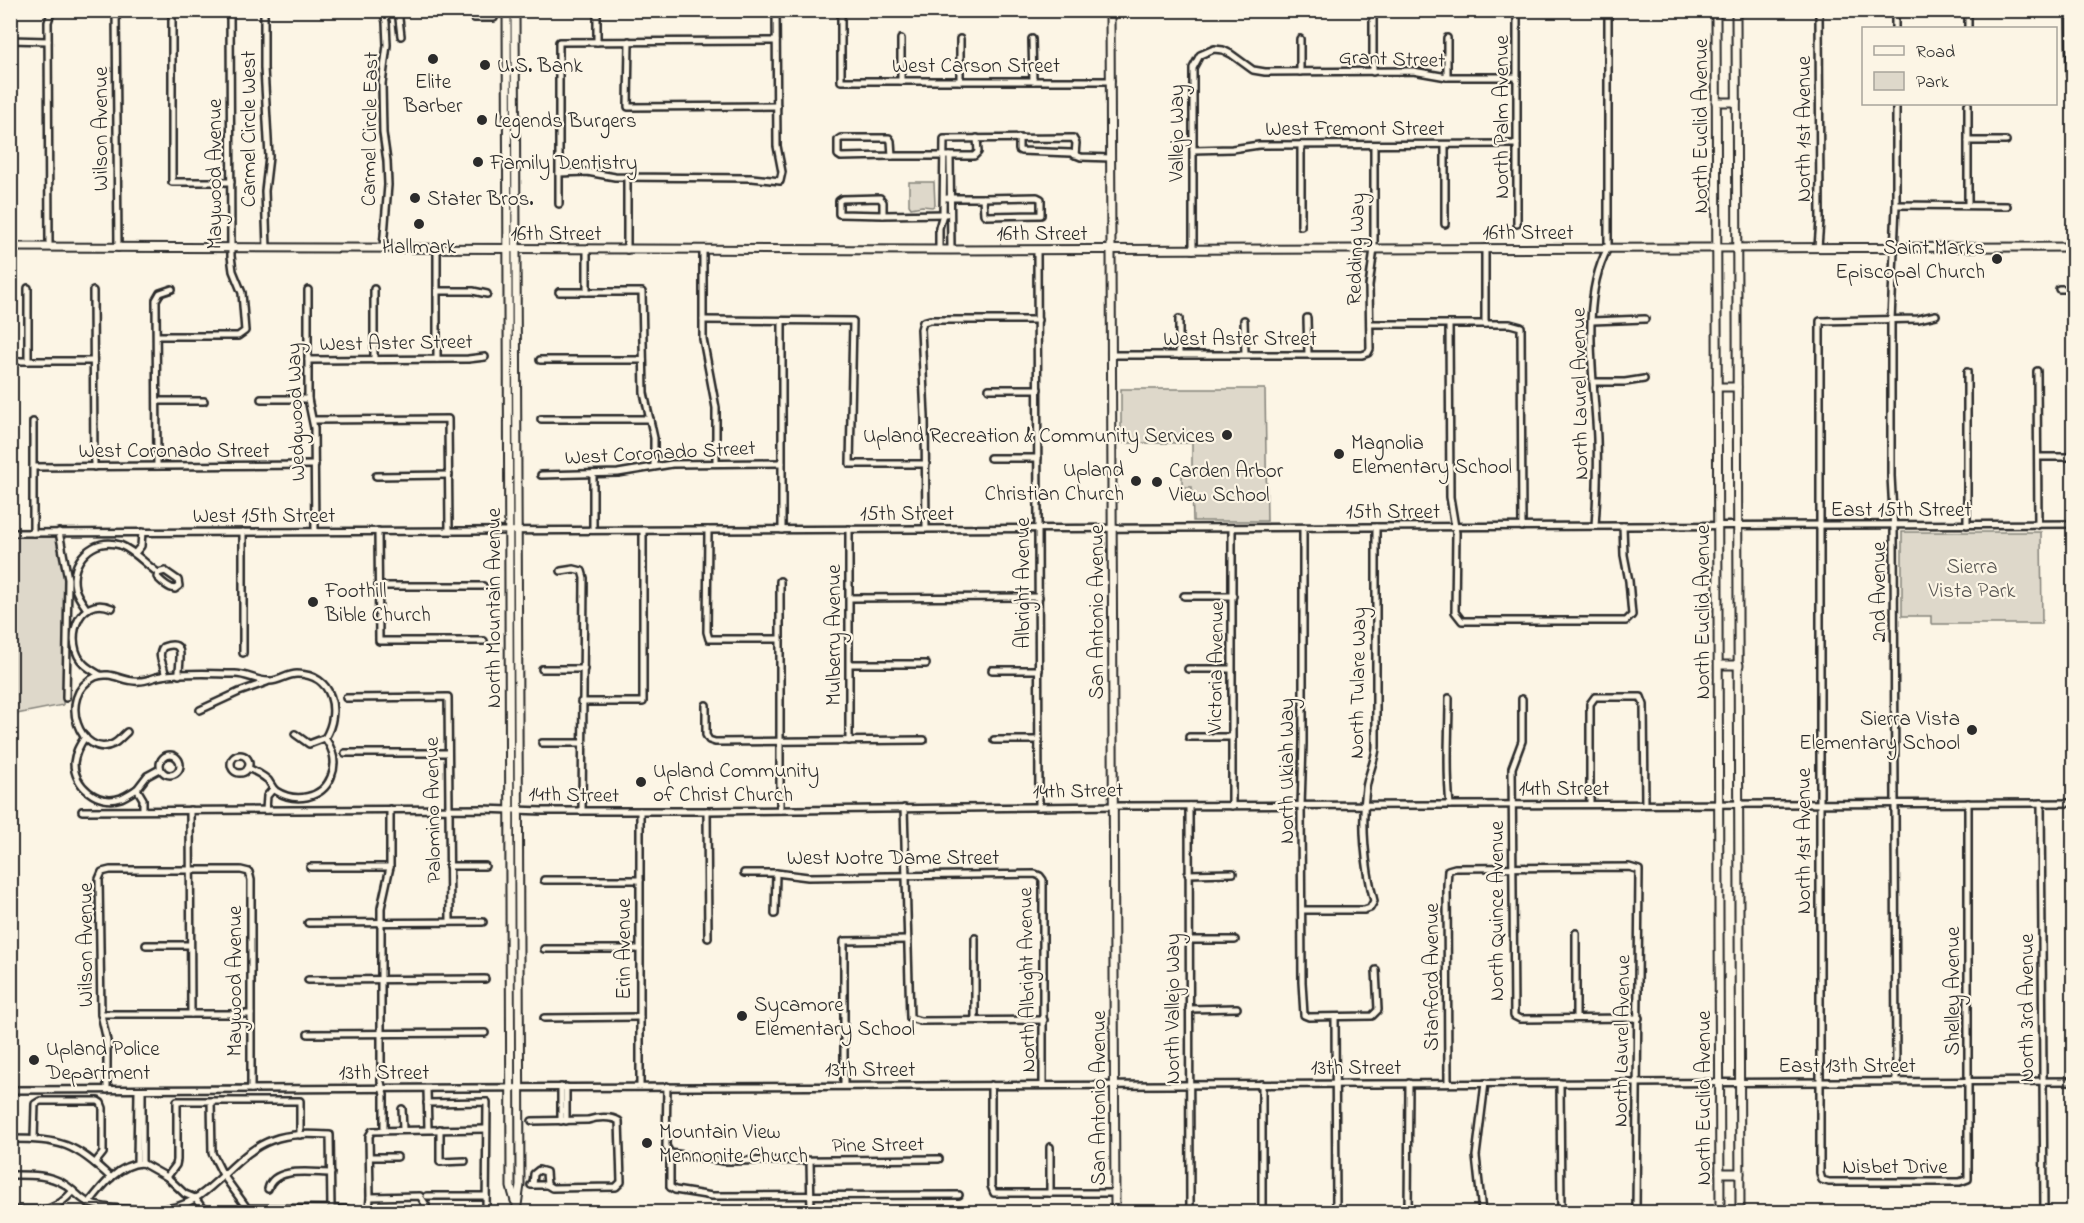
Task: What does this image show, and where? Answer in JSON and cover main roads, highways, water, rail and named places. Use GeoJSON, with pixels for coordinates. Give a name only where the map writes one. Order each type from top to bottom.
{"type":"FeatureCollection","features":[{"type":"Feature","properties":{"kind":"main road","name":"North Mountain Avenue"},"geometry":{"type":"LineString","coordinates":[[507,10],[510,810],[515,1088],[520,1185],[516,1208]]}},
{"type":"Feature","properties":{"kind":"main road","name":"North Mountain Avenue"},"geometry":{"type":"LineString","coordinates":[[515,10],[518,531],[515,1088]]}},
{"type":"Feature","properties":{"kind":"main road","name":"San Antonio Avenue"},"geometry":{"type":"LineString","coordinates":[[1110,10],[1114,1212]]}},
{"type":"Feature","properties":{"kind":"main road","name":"North Euclid Avenue"},"geometry":{"type":"LineString","coordinates":[[1716,10],[1720,1212]]}},
{"type":"Feature","properties":{"kind":"main road","name":"North Euclid Avenue"},"geometry":{"type":"LineString","coordinates":[[1736,10],[1740,1212]]}},
{"type":"Feature","properties":{"kind":"main road"},"geometry":{"type":"LineString","coordinates":[[1716,102],[1736,102]]}},
{"type":"Feature","properties":{"kind":"main road"},"geometry":{"type":"LineString","coordinates":[[507,104],[515,104]]}},
{"type":"Feature","properties":{"kind":"main road","name":"16th Street"},"geometry":{"type":"LineString","coordinates":[[10,247],[1193,250],[2073,247]]}},
{"type":"Feature","properties":{"kind":"main road"},"geometry":{"type":"LineString","coordinates":[[1717,387],[1737,387]]}},
{"type":"Feature","properties":{"kind":"main road"},"geometry":{"type":"LineString","coordinates":[[1719,665],[1738,665]]}},
{"type":"Feature","properties":{"kind":"main road"},"geometry":{"type":"LineString","coordinates":[[1720,1173],[1740,1173]]}},
{"type":"Feature","properties":{"kind":"place","name":"Elite Barber"},"geometry":{"type":"Point","coordinates":[433,59]}},
{"type":"Feature","properties":{"kind":"place","name":"U.S. Bank"},"geometry":{"type":"Point","coordinates":[485,65]}},
{"type":"Feature","properties":{"kind":"place","name":"Legends Burgers"},"geometry":{"type":"Point","coordinates":[482,120]}},
{"type":"Feature","properties":{"kind":"place","name":"Family Dentistry"},"geometry":{"type":"Point","coordinates":[478,162]}},
{"type":"Feature","properties":{"kind":"place","name":"Stater Bros."},"geometry":{"type":"Point","coordinates":[415,198]}},
{"type":"Feature","properties":{"kind":"place","name":"Hallmark"},"geometry":{"type":"Point","coordinates":[419,224]}},
{"type":"Feature","properties":{"kind":"place","name":"Saint Marks Episcopal Church"},"geometry":{"type":"Point","coordinates":[1997,259]}},
{"type":"Feature","properties":{"kind":"place","name":"Upland Recreation & Community Services"},"geometry":{"type":"Point","coordinates":[1227,435]}},
{"type":"Feature","properties":{"kind":"place","name":"Magnolia Elementary School"},"geometry":{"type":"Point","coordinates":[1339,454]}},
{"type":"Feature","properties":{"kind":"place","name":"Upland Christian Church"},"geometry":{"type":"Point","coordinates":[1136,481]}},
{"type":"Feature","properties":{"kind":"place","name":"Carden Arbor View School"},"geometry":{"type":"Point","coordinates":[1157,482]}},
{"type":"Feature","properties":{"kind":"place","name":"Foothill Bible Church"},"geometry":{"type":"Point","coordinates":[313,602]}},
{"type":"Feature","properties":{"kind":"place","name":"Sierra Vista Elementary School"},"geometry":{"type":"Point","coordinates":[1972,730]}},
{"type":"Feature","properties":{"kind":"place","name":"Upland Community of Christ Church"},"geometry":{"type":"Point","coordinates":[641,782]}},
{"type":"Feature","properties":{"kind":"place","name":"Sycamore Elementary School"},"geometry":{"type":"Point","coordinates":[742,1016]}},
{"type":"Feature","properties":{"kind":"place","name":"Upland Police Department"},"geometry":{"type":"Point","coordinates":[34,1060]}},
{"type":"Feature","properties":{"kind":"place","name":"Mountain View Mennonite Church"},"geometry":{"type":"Point","coordinates":[647,1143]}},
{"type":"Feature","properties":{"kind":"park label","name":"Sierra Vista Park"},"geometry":{"type":"Point","coordinates":[1972,578]}}]}
